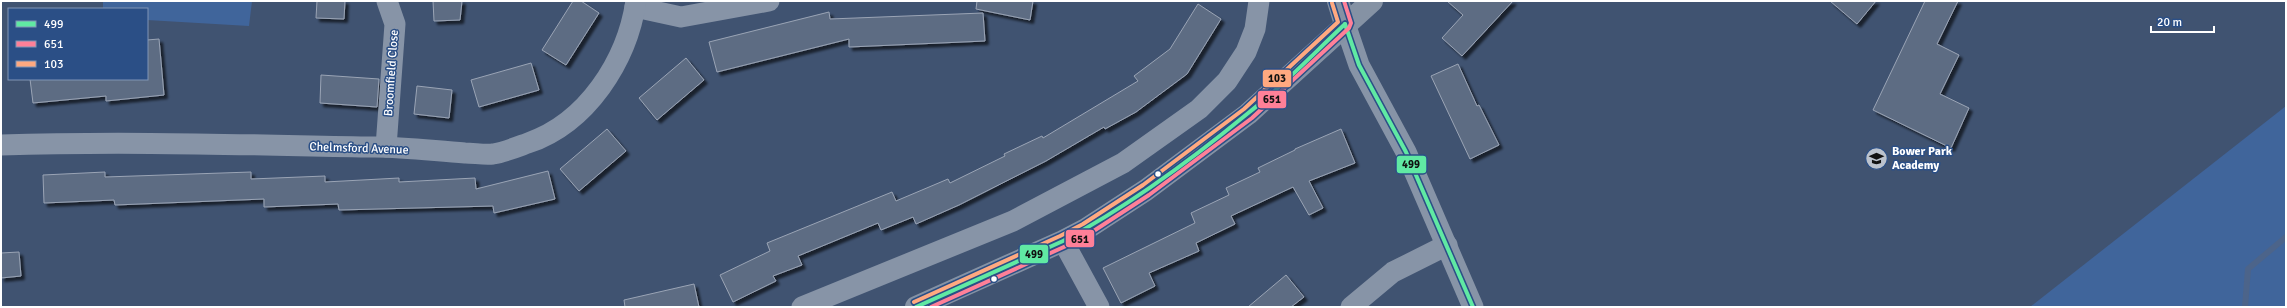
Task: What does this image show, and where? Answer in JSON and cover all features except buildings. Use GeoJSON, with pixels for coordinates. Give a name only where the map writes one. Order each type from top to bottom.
{"type":"FeatureCollection","features":[{"type":"Feature","properties":{"kind":"main road"},"geometry":{"type":"LineString","coordinates":[[1338,1],[1345,24]]}},
{"type":"Feature","properties":{"kind":"main road"},"geometry":{"type":"LineString","coordinates":[[916,307],[1063,241],[1086,229],[1146,190],[1248,114],[1372,1]]}},
{"type":"Feature","properties":{"kind":"street","name":"Broomfield Close"},"geometry":{"type":"LineString","coordinates":[[386,147],[395,24],[387,1]]}},
{"type":"Feature","properties":{"kind":"street"},"geometry":{"type":"LineString","coordinates":[[635,4],[681,17],[769,1]]}},
{"type":"Feature","properties":{"kind":"street"},"geometry":{"type":"LineString","coordinates":[[802,307],[1013,221],[1123,163],[1199,109],[1228,81],[1246,52],[1254,29],[1259,1]]}},
{"type":"Feature","properties":{"kind":"street","name":"Chelmsford Avenue"},"geometry":{"type":"LineString","coordinates":[[1,145],[66,143],[386,147],[492,154],[530,142],[556,128],[578,113],[607,78],[619,57],[635,4]]}},
{"type":"Feature","properties":{"kind":"street"},"geometry":{"type":"LineString","coordinates":[[1345,24],[1359,65],[1406,152],[1447,245],[1472,307]]}},
{"type":"Feature","properties":{"kind":"street"},"geometry":{"type":"LineString","coordinates":[[1063,241],[1099,307]]}},
{"type":"Feature","properties":{"kind":"street"},"geometry":{"type":"LineString","coordinates":[[1351,307],[1393,272],[1447,245]]}},
{"type":"Feature","properties":{"kind":"shaded area"},"geometry":{"type":"Polygon","coordinates":[[[103,1],[252,1],[249,26],[148,20],[148,8],[103,8],[103,1]]]}},
{"type":"Feature","properties":{"kind":"shaded area"},"geometry":{"type":"Polygon","coordinates":[[[2286,106],[2286,307],[2030,307],[2286,106]]]}},
{"type":"Feature","properties":{"kind":"waterway"},"geometry":{"type":"LineString","coordinates":[[2245,307],[2248,269],[2286,237]]}},
{"type":"Feature","properties":{"kind":"transit line","name":"651"},"geometry":{"type":"LineString","coordinates":[[931,307],[1066,246],[1089,234],[1149,195],[1252,118],[1349,28],[1351,23],[1344,1]]}},
{"type":"Feature","properties":{"kind":"transit line","name":"103"},"geometry":{"type":"LineString","coordinates":[[914,302],[1060,236],[1083,224],[1143,185],[1244,109],[1338,22],[1332,3]]}},
{"type":"Feature","properties":{"kind":"transit line","name":"499"},"geometry":{"type":"LineString","coordinates":[[1345,24],[1359,65],[1406,152],[1473,307]]}},
{"type":"Feature","properties":{"kind":"transit line","name":"499"},"geometry":{"type":"LineString","coordinates":[[916,307],[1063,241],[1135,198],[1204,148],[1260,104],[1345,24]]}},
{"type":"Feature","properties":{"kind":"place","name":"Bower Park Academy"},"geometry":{"type":"Point","coordinates":[1877,158]}}]}
